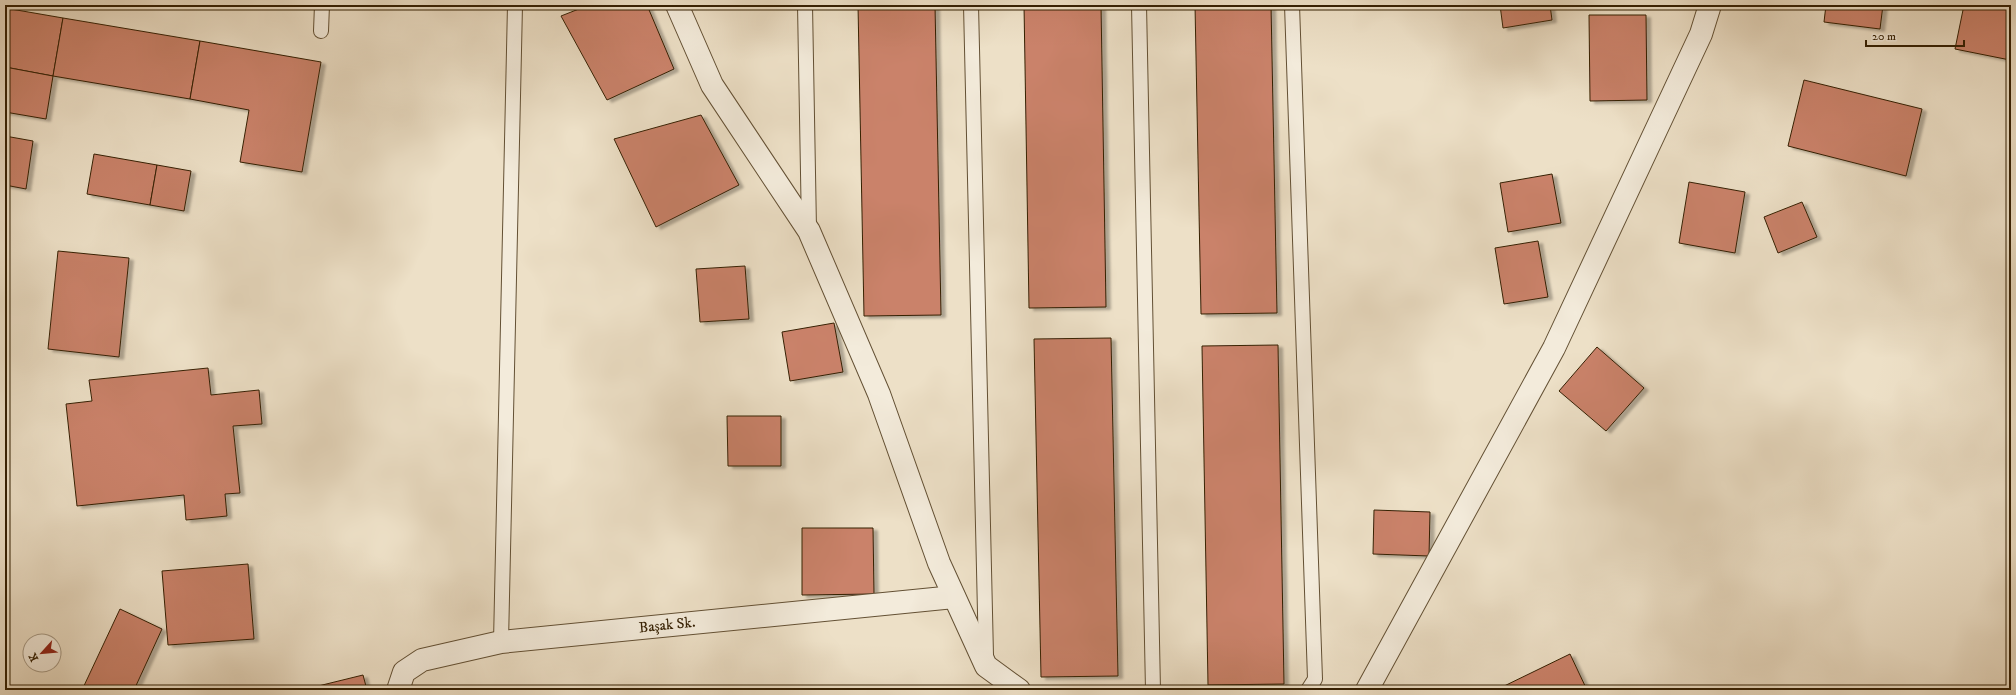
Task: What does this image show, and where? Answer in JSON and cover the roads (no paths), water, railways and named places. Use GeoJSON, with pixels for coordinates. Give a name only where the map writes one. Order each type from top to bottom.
{"type":"FeatureCollection","features":[{"type":"Feature","properties":{"kind":"street"},"geometry":{"type":"LineString","coordinates":[[677,5],[712,85],[809,231],[879,394],[939,563],[986,666],[1019,690]]}},
{"type":"Feature","properties":{"kind":"street"},"geometry":{"type":"LineString","coordinates":[[1367,690],[1554,348],[1701,34],[1710,5]]}},
{"type":"Feature","properties":{"kind":"street","name":"Başak Sk."},"geometry":{"type":"LineString","coordinates":[[398,690],[404,672],[422,660],[501,642],[954,597]]}},
{"type":"Feature","properties":{"kind":"lane"},"geometry":{"type":"LineString","coordinates":[[321,31],[322,5]]}},
{"type":"Feature","properties":{"kind":"lane"},"geometry":{"type":"LineString","coordinates":[[501,642],[515,5]]}},
{"type":"Feature","properties":{"kind":"lane"},"geometry":{"type":"LineString","coordinates":[[805,5],[809,231]]}},
{"type":"Feature","properties":{"kind":"lane"},"geometry":{"type":"LineString","coordinates":[[971,5],[986,666]]}},
{"type":"Feature","properties":{"kind":"lane"},"geometry":{"type":"LineString","coordinates":[[1139,5],[1153,690]]}},
{"type":"Feature","properties":{"kind":"lane"},"geometry":{"type":"LineString","coordinates":[[1292,5],[1315,679],[1308,690]]}}]}
